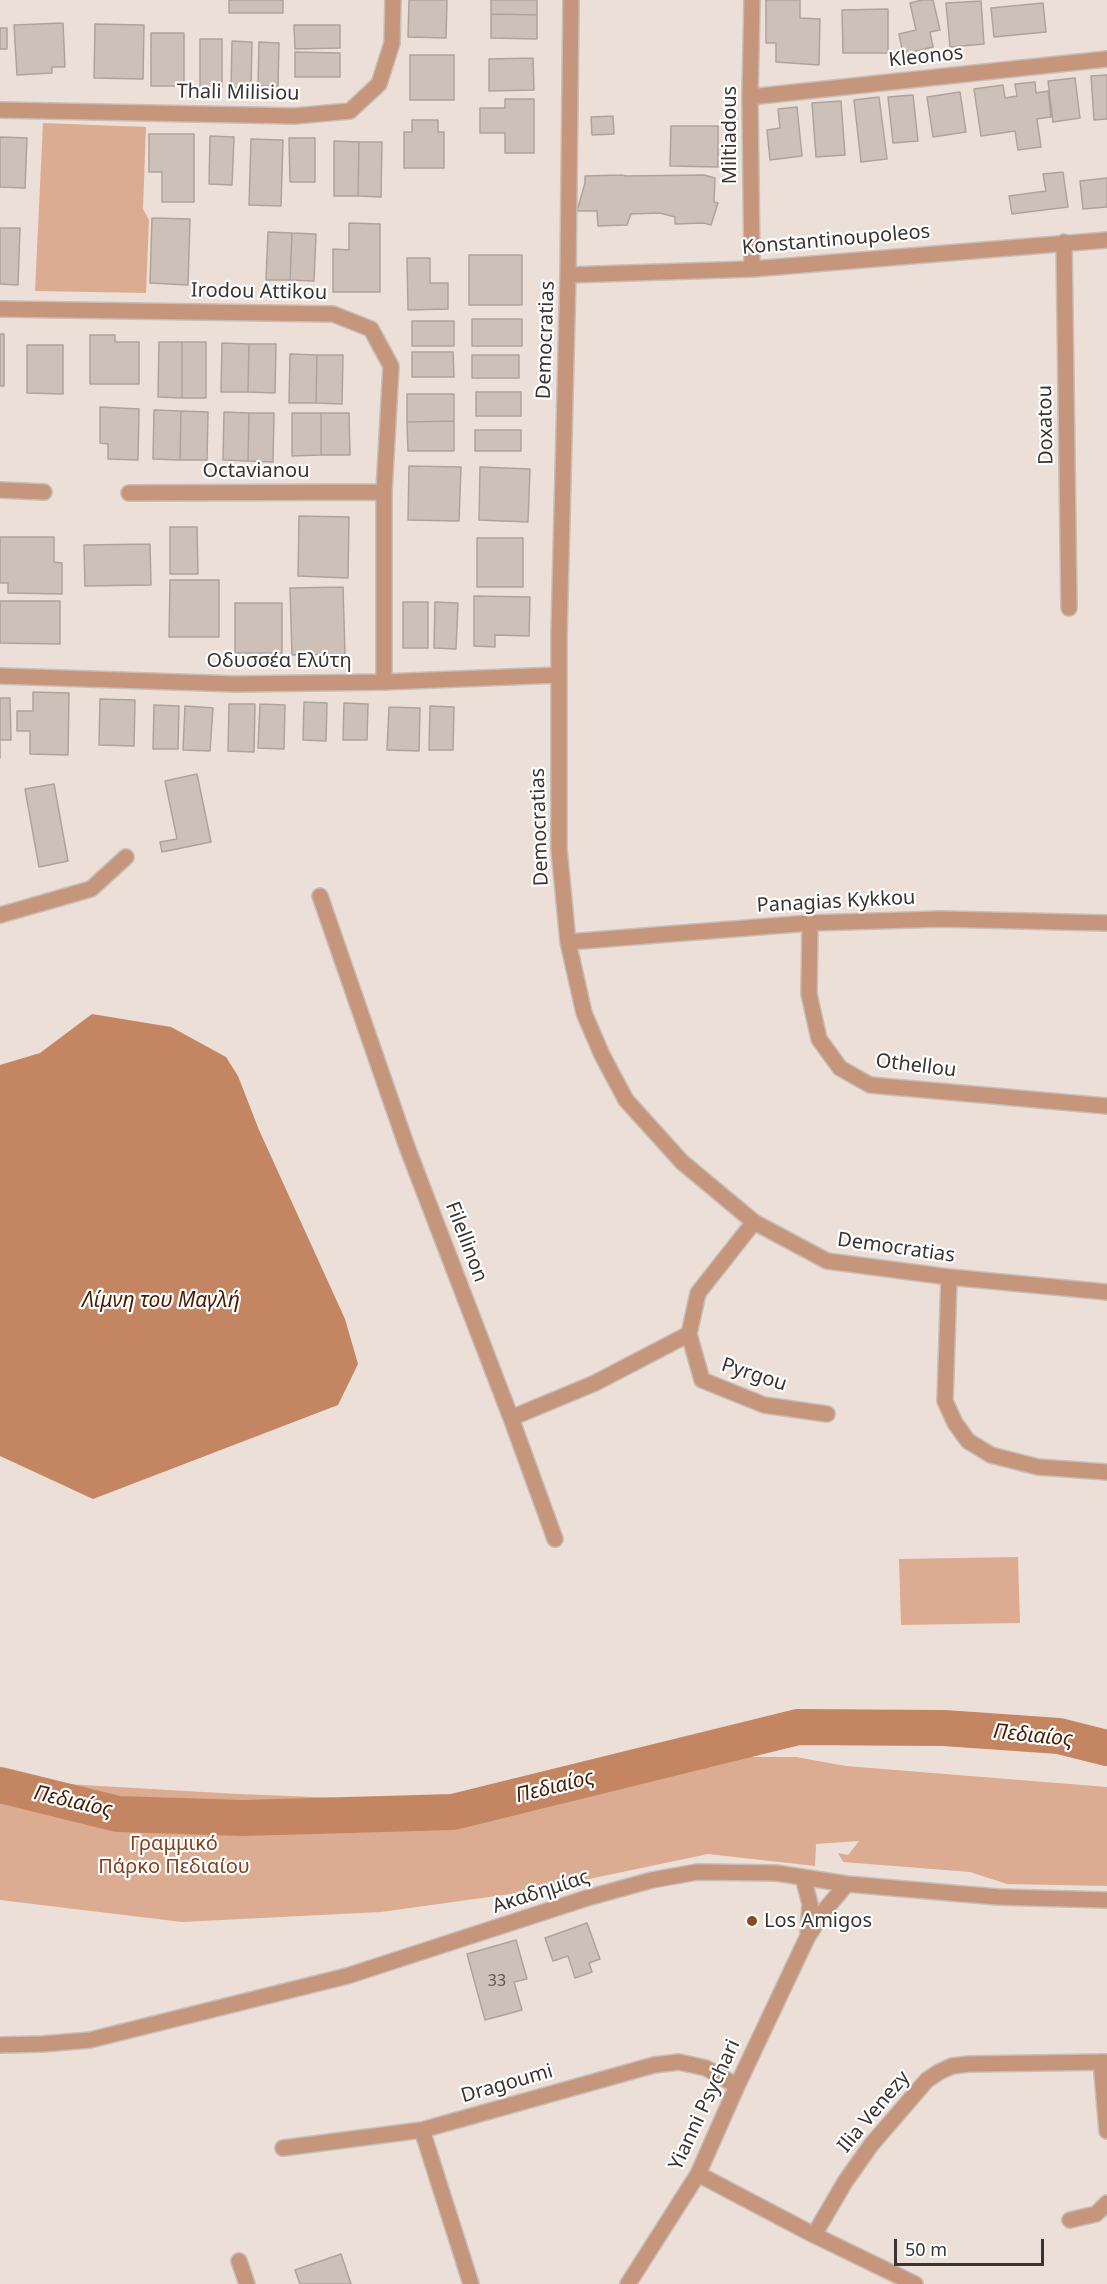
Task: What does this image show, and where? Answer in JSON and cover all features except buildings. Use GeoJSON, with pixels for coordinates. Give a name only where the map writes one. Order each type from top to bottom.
{"type":"FeatureCollection","features":[{"type":"Feature","properties":{"kind":"street","name":"Thali Milisiou"},"geometry":{"type":"LineString","coordinates":[[0,110],[296,116],[350,111],[379,84],[392,43],[393,0]]}},
{"type":"Feature","properties":{"kind":"street","name":"Democratias"},"geometry":{"type":"LineString","coordinates":[[571,0],[568,275],[558,675],[559,849],[568,942],[584,1013],[602,1055],[626,1100],[682,1162],[754,1222],[827,1261],[949,1277],[1107,1292]]}},
{"type":"Feature","properties":{"kind":"street","name":"Miltiadous"},"geometry":{"type":"LineString","coordinates":[[752,0],[750,97],[752,269]]}},
{"type":"Feature","properties":{"kind":"street","name":"Kleonos"},"geometry":{"type":"LineString","coordinates":[[750,97],[1107,59]]}},
{"type":"Feature","properties":{"kind":"street","name":"Konstantinoupoleos"},"geometry":{"type":"LineString","coordinates":[[568,275],[752,269],[1107,240]]}},
{"type":"Feature","properties":{"kind":"street","name":"Doxatou"},"geometry":{"type":"LineString","coordinates":[[1064,242],[1069,608]]}},
{"type":"Feature","properties":{"kind":"street","name":"Irodou Attikou"},"geometry":{"type":"LineString","coordinates":[[0,309],[333,314],[371,329],[391,366],[384,492],[384,682]]}},
{"type":"Feature","properties":{"kind":"street"},"geometry":{"type":"LineString","coordinates":[[0,490],[44,492]]}},
{"type":"Feature","properties":{"kind":"street","name":"Octavianou"},"geometry":{"type":"LineString","coordinates":[[129,493],[384,492]]}},
{"type":"Feature","properties":{"kind":"street","name":"Οδυσσέα Ελύτη"},"geometry":{"type":"LineString","coordinates":[[0,676],[236,684],[384,682],[558,675]]}},
{"type":"Feature","properties":{"kind":"street"},"geometry":{"type":"LineString","coordinates":[[0,915],[91,889],[126,857]]}},
{"type":"Feature","properties":{"kind":"street","name":"Filellinon"},"geometry":{"type":"LineString","coordinates":[[320,896],[407,1147],[555,1539]]}},
{"type":"Feature","properties":{"kind":"street","name":"Panagias Kykkou"},"geometry":{"type":"LineString","coordinates":[[568,942],[810,923],[941,919],[1107,923]]}},
{"type":"Feature","properties":{"kind":"street","name":"Othellou"},"geometry":{"type":"LineString","coordinates":[[810,923],[809,994],[819,1039],[840,1068],[870,1085],[1107,1106]]}},
{"type":"Feature","properties":{"kind":"street","name":"Pyrgou"},"geometry":{"type":"LineString","coordinates":[[754,1222],[698,1293],[689,1335],[702,1380],[764,1405],[827,1414]]}},
{"type":"Feature","properties":{"kind":"street"},"geometry":{"type":"LineString","coordinates":[[949,1277],[945,1401],[955,1423],[968,1441],[991,1455],[1038,1467],[1107,1472]]}},
{"type":"Feature","properties":{"kind":"street"},"geometry":{"type":"LineString","coordinates":[[511,1418],[595,1383],[689,1335]]}},
{"type":"Feature","properties":{"kind":"street","name":"Ακαδημίας"},"geometry":{"type":"LineString","coordinates":[[0,2045],[90,2040],[347,1976],[587,1898],[652,1880],[697,1872],[776,1873],[847,1884],[998,1897],[1107,1900]]}},
{"type":"Feature","properties":{"kind":"street","name":"Yianni Psychari"},"geometry":{"type":"LineString","coordinates":[[803,1877],[810,1904],[807,1938]]}},
{"type":"Feature","properties":{"kind":"street","name":"Yianni Psychari"},"geometry":{"type":"LineString","coordinates":[[628,2284],[698,2174],[807,1938],[823,1912],[847,1884]]}},
{"type":"Feature","properties":{"kind":"street","name":"Dragoumi"},"geometry":{"type":"LineString","coordinates":[[283,2148],[422,2130],[663,2064],[679,2062],[706,2068],[737,2086]]}},
{"type":"Feature","properties":{"kind":"street"},"geometry":{"type":"LineString","coordinates":[[1104,2062],[1107,2131]]}},
{"type":"Feature","properties":{"kind":"street","name":"Ilia Venezy"},"geometry":{"type":"LineString","coordinates":[[814,2235],[845,2182],[871,2145],[927,2080],[939,2072],[952,2066],[969,2064],[1104,2062]]}},
{"type":"Feature","properties":{"kind":"street"},"geometry":{"type":"LineString","coordinates":[[422,2130],[471,2284]]}},
{"type":"Feature","properties":{"kind":"street"},"geometry":{"type":"LineString","coordinates":[[698,2174],[814,2235],[915,2284]]}},
{"type":"Feature","properties":{"kind":"street"},"geometry":{"type":"LineString","coordinates":[[1070,2220],[1096,2214],[1107,2203]]}},
{"type":"Feature","properties":{"kind":"street"},"geometry":{"type":"LineString","coordinates":[[239,2261],[246,2284]]}},
{"type":"Feature","properties":{"kind":"green space"},"geometry":{"type":"Polygon","coordinates":[[[43,123],[146,127],[143,209],[149,220],[146,293],[35,291],[43,123]]]}},
{"type":"Feature","properties":{"kind":"green space"},"geometry":{"type":"Polygon","coordinates":[[[1018,1557],[1020,1623],[901,1625],[899,1559],[1018,1557]]]}},
{"type":"Feature","properties":{"kind":"green space","name":"Γραμμικό Πάρκο Πεδιαίου"},"geometry":{"type":"Polygon","coordinates":[[[744,1757],[796,1757],[846,1766],[1107,1787],[1107,1886],[1007,1884],[970,1872],[843,1862],[838,1853],[848,1855],[859,1841],[816,1844],[815,1866],[708,1854],[532,1891],[381,1912],[182,1922],[0,1900],[0,1779],[238,1794],[497,1804],[671,1774],[744,1757]]]}},
{"type":"Feature","properties":{"kind":"water","name":"Λίμνη του Μαγλή"},"geometry":{"type":"Polygon","coordinates":[[[92,1014],[171,1027],[226,1057],[238,1076],[259,1130],[345,1319],[358,1364],[338,1405],[93,1499],[0,1456],[0,1065],[40,1053],[92,1014]]]}},
{"type":"Feature","properties":{"kind":"waterway","name":"Πεδιαίος"},"geometry":{"type":"LineString","coordinates":[[0,1785],[118,1814],[243,1818],[453,1812],[798,1727],[944,1728],[1059,1736],[1107,1748]]}},
{"type":"Feature","properties":{"kind":"place","name":"Los Amigos"},"geometry":{"type":"Point","coordinates":[752,1921]}}]}
